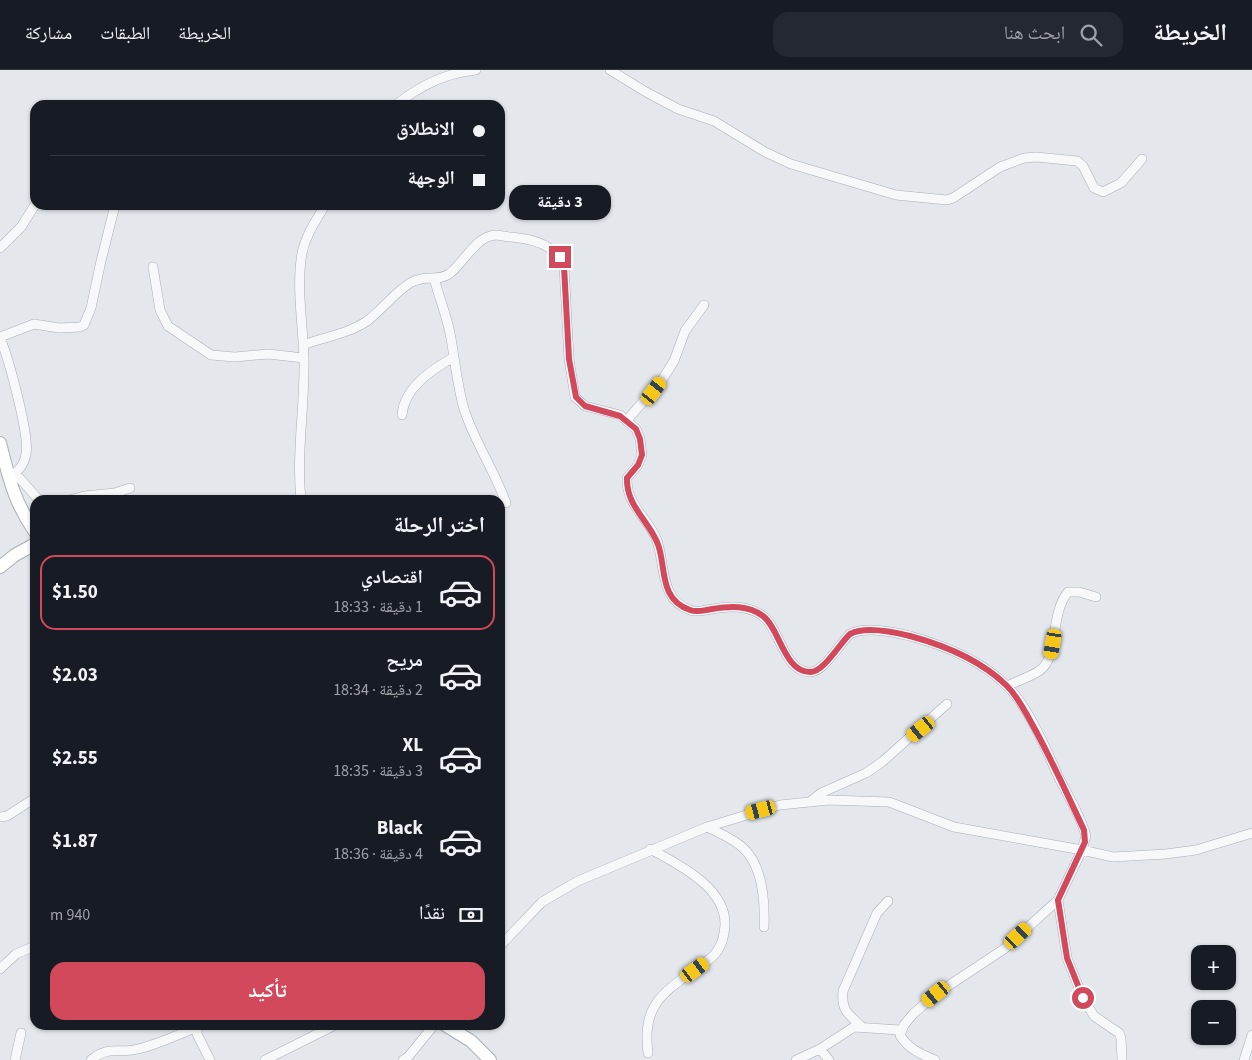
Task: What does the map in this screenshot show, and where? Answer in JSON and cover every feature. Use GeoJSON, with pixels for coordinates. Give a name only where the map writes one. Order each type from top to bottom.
{"type":"FeatureCollection","features":[{"type":"Feature","properties":{"kind":"street"},"geometry":{"type":"LineString","coordinates":[[402,100],[407,95],[450,74],[476,70]]}},
{"type":"Feature","properties":{"kind":"street"},"geometry":{"type":"LineString","coordinates":[[610,70],[678,109],[714,121],[765,152],[791,164],[896,195],[947,200],[1000,167],[1024,158],[1036,157],[1077,161],[1083,166],[1094,188],[1103,192],[1121,183],[1142,159]]}},
{"type":"Feature","properties":{"kind":"street"},"geometry":{"type":"LineString","coordinates":[[0,248],[21,227],[32,210]]}},
{"type":"Feature","properties":{"kind":"street"},"geometry":{"type":"LineString","coordinates":[[12,475],[22,466],[27,452],[8,360],[0,338],[34,324],[59,328],[80,327],[84,325],[91,308],[115,210]]}},
{"type":"Feature","properties":{"kind":"street"},"geometry":{"type":"LineString","coordinates":[[302,495],[300,472],[304,358],[302,254],[307,235],[320,210]]}},
{"type":"Feature","properties":{"kind":"street"},"geometry":{"type":"LineString","coordinates":[[303,345],[356,328],[372,317],[408,284],[424,277],[442,278],[450,273],[486,238],[496,236],[535,242],[554,250],[564,266],[569,359],[576,397],[585,406],[609,412],[627,420],[636,429],[642,447],[642,455],[638,465],[627,478],[629,497],[654,534],[659,546],[664,580],[668,589],[682,606],[689,610],[700,612],[731,607],[741,607],[756,612],[773,626],[789,659],[803,671],[819,670],[850,634],[857,630],[870,630],[901,634],[949,650],[990,671],[1007,686],[1041,740],[1084,830],[1085,842],[1058,900],[1004,949],[924,1004],[900,1030],[900,1035],[914,1051],[921,1057],[935,1060]]}},
{"type":"Feature","properties":{"kind":"street"},"geometry":{"type":"LineString","coordinates":[[152,267],[160,310],[168,326],[206,352],[224,357],[268,354],[304,358]]}},
{"type":"Feature","properties":{"kind":"street"},"geometry":{"type":"LineString","coordinates":[[434,278],[445,310],[466,414],[478,439],[487,465],[499,483],[503,495]]}},
{"type":"Feature","properties":{"kind":"street"},"geometry":{"type":"LineString","coordinates":[[627,420],[662,380],[674,361],[684,331],[704,305]]}},
{"type":"Feature","properties":{"kind":"street"},"geometry":{"type":"LineString","coordinates":[[402,415],[403,406],[413,388],[454,357]]}},
{"type":"Feature","properties":{"kind":"street"},"geometry":{"type":"LineString","coordinates":[[0,444],[12,475],[11,488],[30,525]]}},
{"type":"Feature","properties":{"kind":"street"},"geometry":{"type":"LineString","coordinates":[[12,475],[34,495]]}},
{"type":"Feature","properties":{"kind":"street"},"geometry":{"type":"LineString","coordinates":[[97,495],[115,493],[130,488]]}},
{"type":"Feature","properties":{"kind":"street"},"geometry":{"type":"LineString","coordinates":[[0,567],[15,555],[30,547]]}},
{"type":"Feature","properties":{"kind":"street"},"geometry":{"type":"LineString","coordinates":[[1007,686],[1039,671],[1047,664],[1051,656],[1056,620],[1061,603],[1068,592],[1078,592],[1096,597]]}},
{"type":"Feature","properties":{"kind":"street"},"geometry":{"type":"LineString","coordinates":[[811,801],[821,793],[866,773],[882,762],[928,724],[947,704]]}},
{"type":"Feature","properties":{"kind":"street"},"geometry":{"type":"LineString","coordinates":[[0,817],[7,816],[30,801]]}},
{"type":"Feature","properties":{"kind":"street"},"geometry":{"type":"LineString","coordinates":[[505,941],[534,910],[578,880],[706,827],[780,805],[811,801],[888,802],[954,827],[1113,857],[1196,850],[1252,833]]}},
{"type":"Feature","properties":{"kind":"street"},"geometry":{"type":"LineString","coordinates":[[706,827],[742,846],[749,854],[761,881],[764,927]]}},
{"type":"Feature","properties":{"kind":"street"},"geometry":{"type":"LineString","coordinates":[[648,1053],[646,1025],[654,1006],[678,981],[714,955],[721,944],[725,929],[722,911],[711,891],[689,872],[650,849]]}},
{"type":"Feature","properties":{"kind":"street"},"geometry":{"type":"LineString","coordinates":[[1058,900],[1067,958],[1083,998],[1094,1016],[1119,1033],[1122,1060]]}},
{"type":"Feature","properties":{"kind":"street"},"geometry":{"type":"LineString","coordinates":[[861,1026],[845,1011],[842,1003],[842,991],[877,913],[888,901]]}},
{"type":"Feature","properties":{"kind":"street"},"geometry":{"type":"LineString","coordinates":[[0,969],[16,954],[30,948]]}},
{"type":"Feature","properties":{"kind":"street"},"geometry":{"type":"LineString","coordinates":[[796,1060],[820,1049],[847,1030],[861,1026],[900,1030]]}},
{"type":"Feature","properties":{"kind":"street"},"geometry":{"type":"LineString","coordinates":[[91,1060],[102,1052],[136,1050],[160,1043],[188,1030]]}},
{"type":"Feature","properties":{"kind":"street"},"geometry":{"type":"LineString","coordinates":[[198,1030],[201,1044],[210,1060]]}},
{"type":"Feature","properties":{"kind":"street"},"geometry":{"type":"LineString","coordinates":[[265,1060],[325,1030]]}},
{"type":"Feature","properties":{"kind":"street"},"geometry":{"type":"LineString","coordinates":[[403,1060],[408,1057],[430,1030]]}},
{"type":"Feature","properties":{"kind":"street"},"geometry":{"type":"LineString","coordinates":[[453,1030],[471,1041],[490,1060]]}},
{"type":"Feature","properties":{"kind":"street"},"geometry":{"type":"LineString","coordinates":[[15,1060],[21,1033]]}},
{"type":"Feature","properties":{"kind":"street"},"geometry":{"type":"LineString","coordinates":[[1244,1060],[1252,1034]]}},
{"type":"Feature","properties":{"kind":"street"},"geometry":{"type":"LineString","coordinates":[[820,1049],[829,1060]]}},
{"type":"Feature","properties":{"kind":"route"},"geometry":{"type":"LineString","coordinates":[[560,257],[564,266],[569,359],[576,397],[585,406],[620,416],[636,429],[642,447],[642,455],[638,465],[627,478],[629,497],[642,519],[654,534],[659,546],[664,580],[674,598],[682,606],[689,610],[700,612],[710,609],[741,607],[756,612],[773,626],[789,659],[803,671],[819,670],[850,634],[857,630],[870,630],[901,634],[949,650],[990,671],[1011,690],[1052,761],[1086,836],[1058,900],[1067,958],[1083,998]]}}]}
